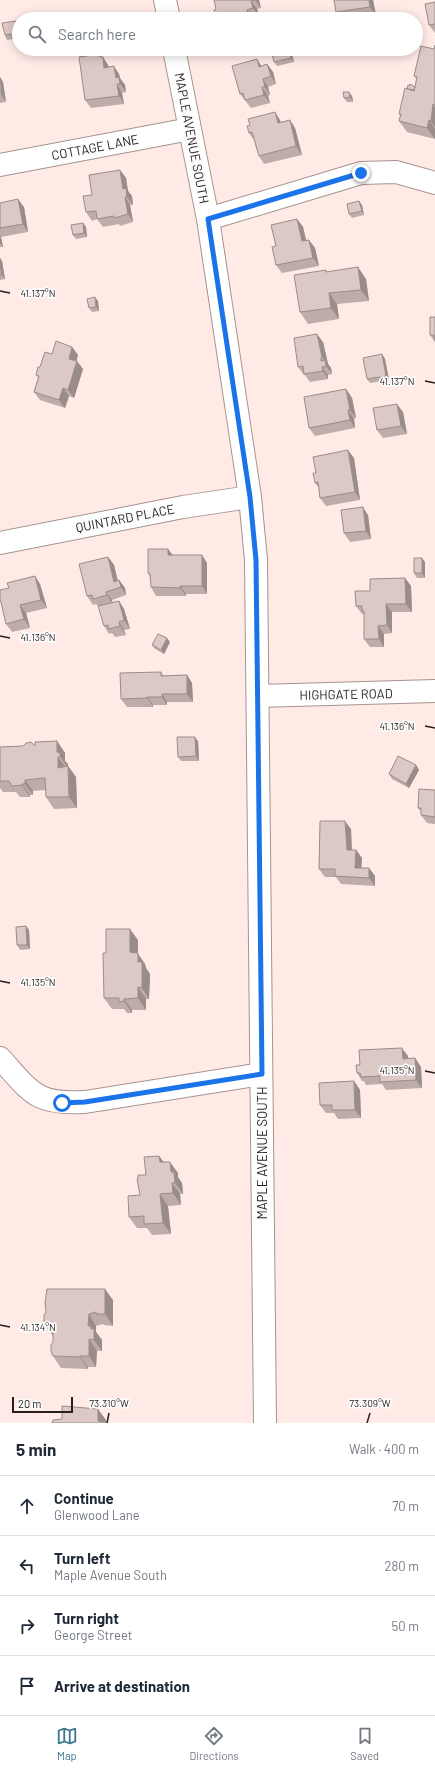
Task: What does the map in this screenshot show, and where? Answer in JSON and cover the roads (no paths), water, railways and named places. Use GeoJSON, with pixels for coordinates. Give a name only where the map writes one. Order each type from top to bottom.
{"type":"FeatureCollection","features":[{"type":"Feature","properties":{"kind":"street"},"geometry":{"type":"LineString","coordinates":[[165,0],[168,12]]}},
{"type":"Feature","properties":{"kind":"street","name":"MAPLE AVENUE SOUTH"},"geometry":{"type":"LineString","coordinates":[[175,56],[208,219],[250,497],[256,560],[262,1074],[264,1423]]}},
{"type":"Feature","properties":{"kind":"street","name":"COTTAGE LANE"},"geometry":{"type":"LineString","coordinates":[[0,165],[190,129]]}},
{"type":"Feature","properties":{"kind":"street"},"geometry":{"type":"LineString","coordinates":[[208,219],[361,173],[396,172],[435,183]]}},
{"type":"Feature","properties":{"kind":"street","name":"QUINTARD PLACE"},"geometry":{"type":"LineString","coordinates":[[0,543],[184,506],[250,497]]}},
{"type":"Feature","properties":{"kind":"street","name":"HIGHGATE ROAD"},"geometry":{"type":"LineString","coordinates":[[258,696],[435,691]]}},
{"type":"Feature","properties":{"kind":"street"},"geometry":{"type":"LineString","coordinates":[[0,1058],[31,1092],[45,1100],[62,1103],[85,1102],[262,1074]]}}]}
